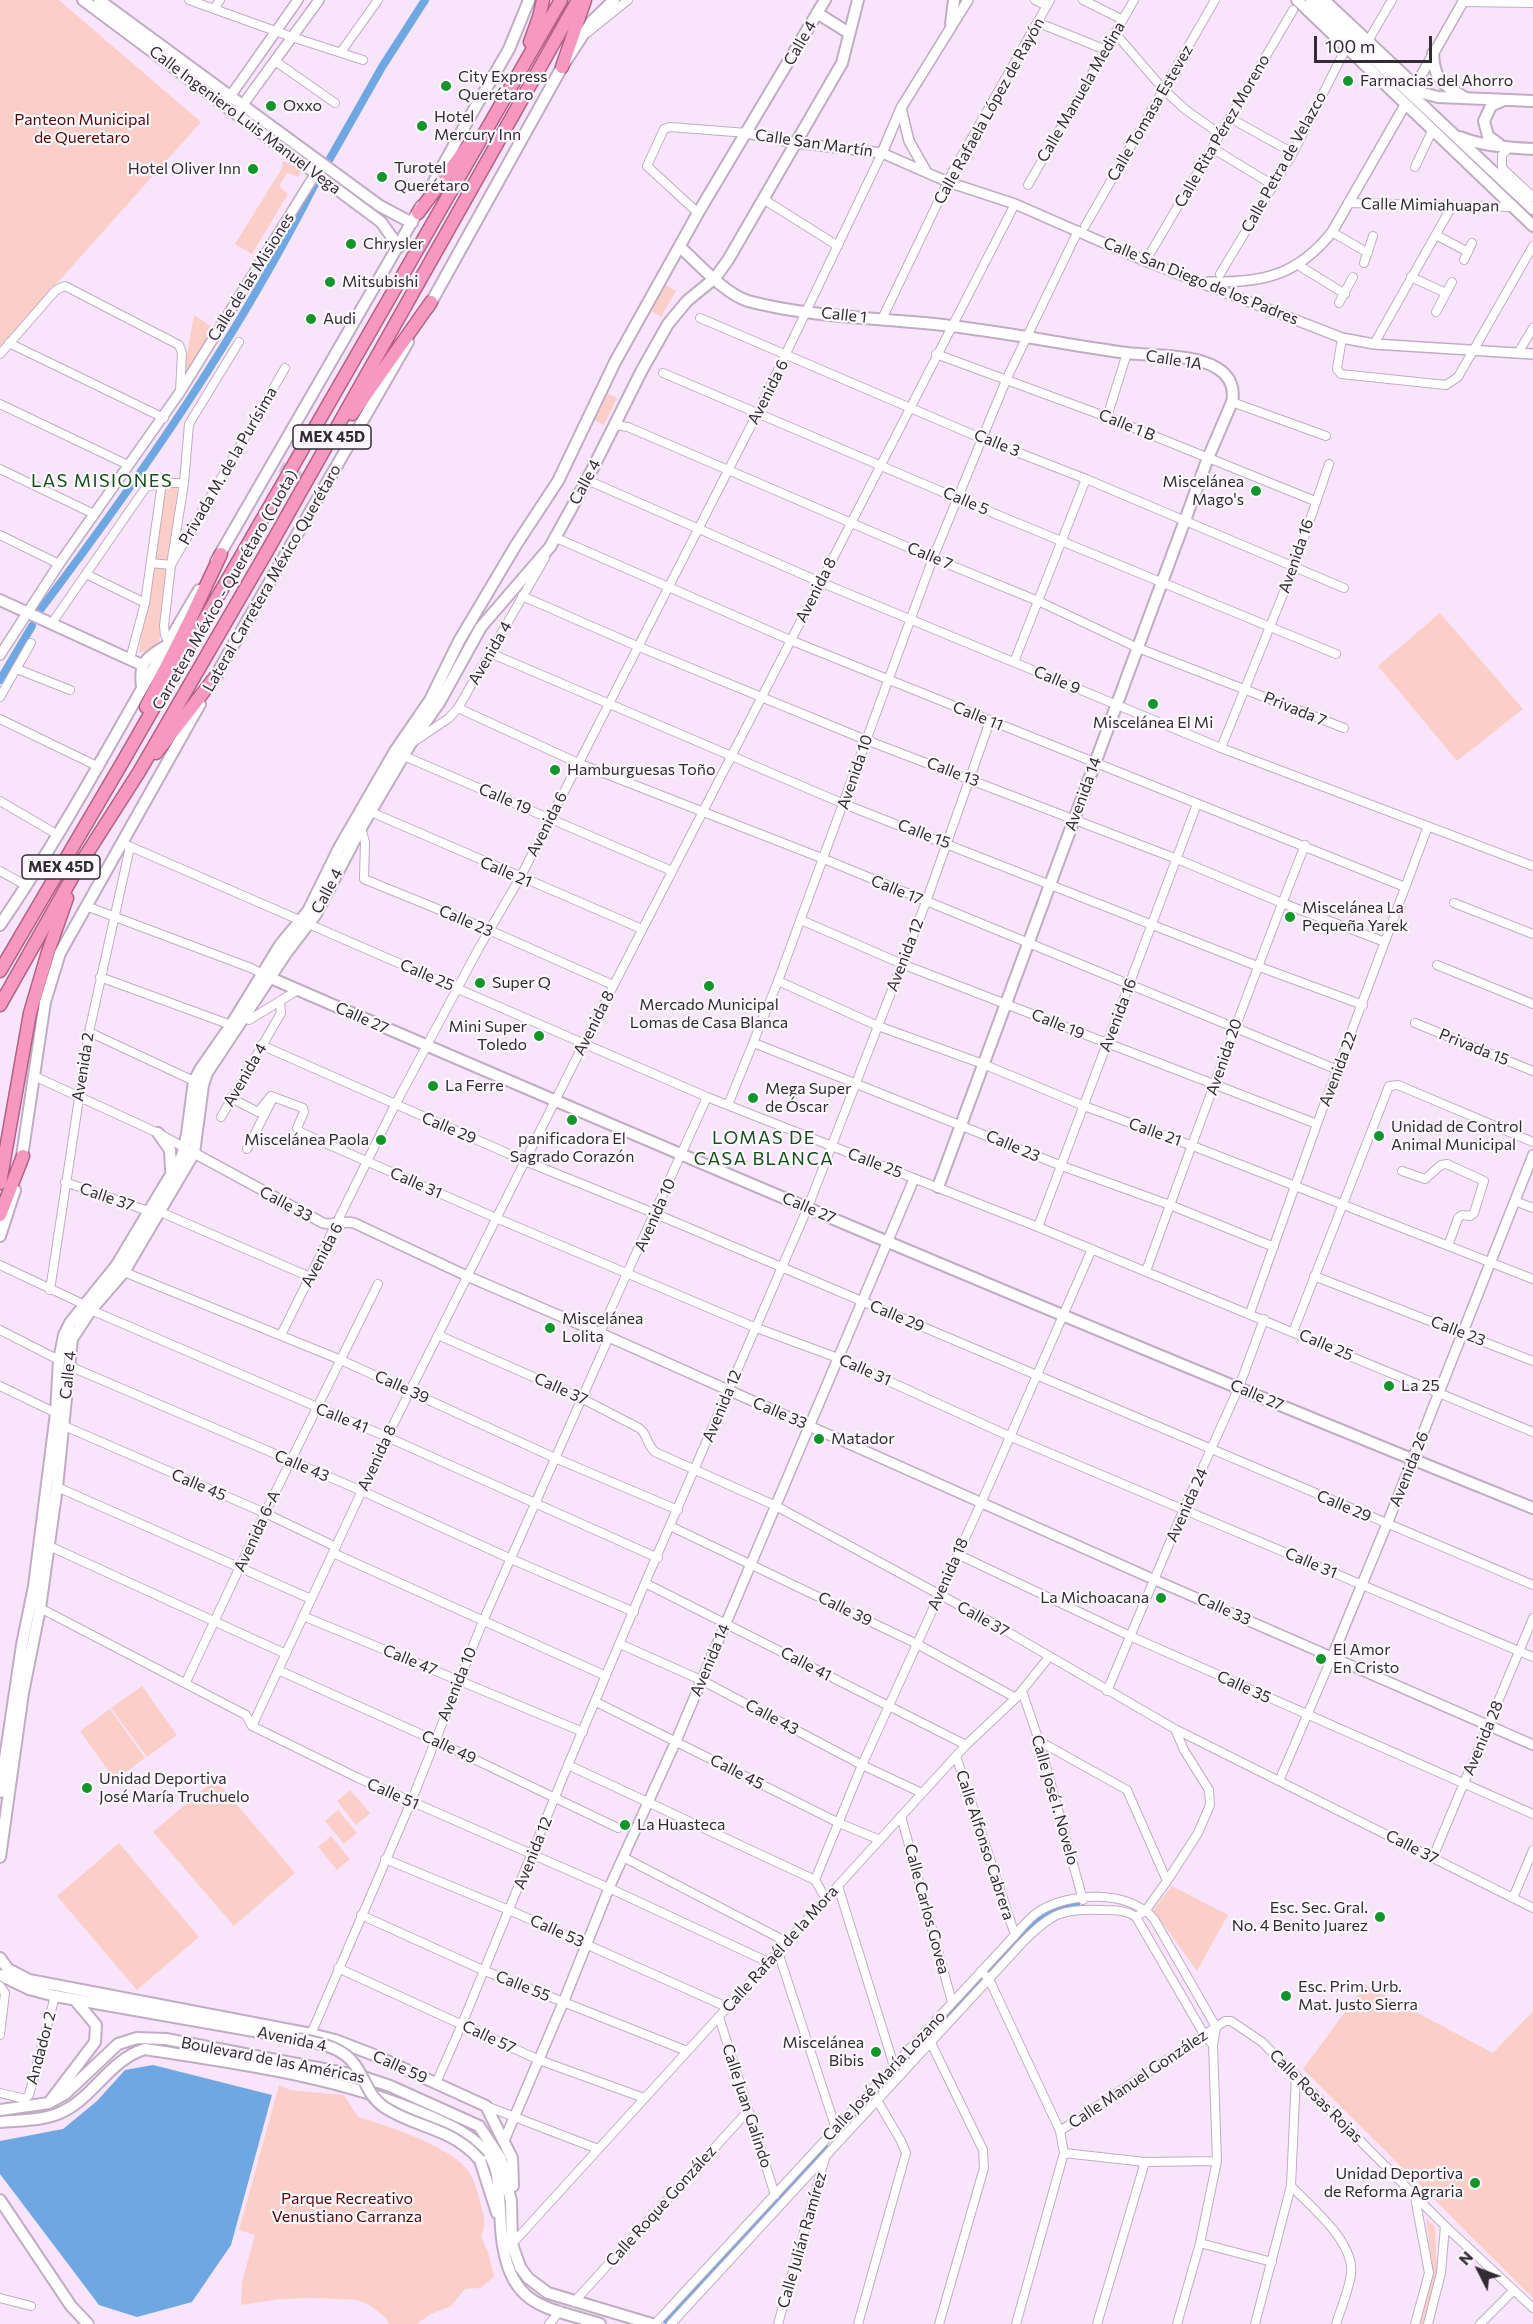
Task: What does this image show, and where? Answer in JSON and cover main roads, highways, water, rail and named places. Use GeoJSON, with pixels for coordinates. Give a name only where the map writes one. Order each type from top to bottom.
{"type":"FeatureCollection","features":[{"type":"Feature","properties":{"kind":"highway"},"geometry":{"type":"LineString","coordinates":[[515,79],[539,17],[543,0]]}},
{"type":"Feature","properties":{"kind":"highway","name":"Carretera México - Querétaro (Cuota)"},"geometry":{"type":"LineString","coordinates":[[0,971],[561,0]]}},
{"type":"Feature","properties":{"kind":"highway","name":"Carretera México - Querétaro (Cuota)"},"geometry":{"type":"LineString","coordinates":[[0,1005],[77,869],[139,772],[329,443],[578,0]]}},
{"type":"Feature","properties":{"kind":"highway"},"geometry":{"type":"LineString","coordinates":[[562,67],[585,0]]}},
{"type":"Feature","properties":{"kind":"highway"},"geometry":{"type":"LineString","coordinates":[[415,218],[501,103]]}},
{"type":"Feature","properties":{"kind":"highway"},"geometry":{"type":"LineString","coordinates":[[329,443],[369,392],[431,302]]}},
{"type":"Feature","properties":{"kind":"highway"},"geometry":{"type":"LineString","coordinates":[[122,763],[146,706],[221,554]]}},
{"type":"Feature","properties":{"kind":"highway"},"geometry":{"type":"LineString","coordinates":[[139,772],[168,740],[216,676]]}},
{"type":"Feature","properties":{"kind":"highway"},"geometry":{"type":"LineString","coordinates":[[0,1183],[30,1013],[48,952],[77,869]]}},
{"type":"Feature","properties":{"kind":"highway"},"geometry":{"type":"LineString","coordinates":[[0,1215],[23,1156]]}},
{"type":"Feature","properties":{"kind":"main road","name":"Calle Ingeniero Luis Manuel Vega"},"geometry":{"type":"LineString","coordinates":[[83,0],[227,101]]}},
{"type":"Feature","properties":{"kind":"main road","name":"Calle Ingeniero Luis Manuel Vega"},"geometry":{"type":"LineString","coordinates":[[99,0],[227,101],[319,167],[380,206],[415,218]]}},
{"type":"Feature","properties":{"kind":"main road"},"geometry":{"type":"LineString","coordinates":[[0,925],[27,886],[99,767],[167,644],[278,465],[509,49],[529,0]]}},
{"type":"Feature","properties":{"kind":"main road","name":"Lateral Carretera México Querétaro"},"geometry":{"type":"LineString","coordinates":[[0,1236],[14,1194],[23,1156],[45,1002],[60,953],[86,906],[126,845],[317,487],[368,414],[562,67],[592,21],[614,0]]}},
{"type":"Feature","properties":{"kind":"main road","name":"Calle 4"},"geometry":{"type":"LineString","coordinates":[[305,922],[325,873],[395,752],[430,700],[465,632],[516,545],[558,481],[615,362],[698,213],[825,0]]}},
{"type":"Feature","properties":{"kind":"main road","name":"Calle 4"},"geometry":{"type":"LineString","coordinates":[[0,1857],[2,1827],[36,1606],[56,1413],[64,1363],[72,1339],[88,1308],[153,1211],[189,1151],[207,1073],[266,976],[280,945],[305,922],[327,896],[337,871],[361,828],[411,743],[439,703],[481,627],[552,542],[668,324],[687,301],[715,278],[728,260],[842,63],[858,0]]}},
{"type":"Feature","properties":{"kind":"main road"},"geometry":{"type":"LineString","coordinates":[[951,24],[954,0]]}},
{"type":"Feature","properties":{"kind":"main road"},"geometry":{"type":"LineString","coordinates":[[1311,0],[1533,209]]}},
{"type":"Feature","properties":{"kind":"main road"},"geometry":{"type":"LineString","coordinates":[[1324,0],[1415,86],[1432,96],[1533,102]]}},
{"type":"Feature","properties":{"kind":"main road"},"geometry":{"type":"LineString","coordinates":[[1295,5],[1346,48],[1533,226]]}},
{"type":"Feature","properties":{"kind":"main road"},"geometry":{"type":"LineString","coordinates":[[817,13],[849,33]]}},
{"type":"Feature","properties":{"kind":"main road"},"geometry":{"type":"LineString","coordinates":[[1433,53],[1434,70],[1443,85],[1465,97]]}},
{"type":"Feature","properties":{"kind":"main road"},"geometry":{"type":"LineString","coordinates":[[1505,100],[1491,106],[1484,121],[1488,136],[1505,147]]}},
{"type":"Feature","properties":{"kind":"main road"},"geometry":{"type":"LineString","coordinates":[[1452,133],[1468,140],[1505,147],[1533,149]]}},
{"type":"Feature","properties":{"kind":"main road","name":"Calle Ingeniero Luis Manuel Vega"},"geometry":{"type":"LineString","coordinates":[[319,167],[381,222],[399,247]]}},
{"type":"Feature","properties":{"kind":"main road","name":"Calle 1"},"geometry":{"type":"LineString","coordinates":[[680,247],[739,298],[807,311],[1026,336]]}},
{"type":"Feature","properties":{"kind":"main road","name":"Calle 1A"},"geometry":{"type":"LineString","coordinates":[[1026,336],[1127,353],[1196,360],[1216,367],[1225,374],[1232,384],[1234,393],[1232,402]]}},
{"type":"Feature","properties":{"kind":"main road","name":"Avenida 14"},"geometry":{"type":"LineString","coordinates":[[938,1187],[1208,458],[1232,402]]}},
{"type":"Feature","properties":{"kind":"main road"},"geometry":{"type":"LineString","coordinates":[[0,600],[142,665]]}},
{"type":"Feature","properties":{"kind":"main road"},"geometry":{"type":"LineString","coordinates":[[142,687],[140,672],[142,665],[167,644]]}},
{"type":"Feature","properties":{"kind":"main road","name":"Calle 4"},"geometry":{"type":"LineString","coordinates":[[88,1308],[124,1272],[170,1173],[189,1151],[194,1081],[266,976]]}},
{"type":"Feature","properties":{"kind":"main road","name":"Calle 27"},"geometry":{"type":"LineString","coordinates":[[266,976],[807,1208],[1533,1508]]}},
{"type":"Feature","properties":{"kind":"main road"},"geometry":{"type":"LineString","coordinates":[[159,1133],[170,1150],[170,1173]]}},
{"type":"Feature","properties":{"kind":"main road","name":"Calle 4"},"geometry":{"type":"LineString","coordinates":[[0,1792],[22,1646],[36,1606],[49,1546],[57,1487],[64,1363]]}},
{"type":"Feature","properties":{"kind":"main road","name":"Avenida 4"},"geometry":{"type":"LineString","coordinates":[[0,1958],[8,1969],[29,1980],[311,2034]]}},
{"type":"Feature","properties":{"kind":"main road","name":"Avenida 4"},"geometry":{"type":"LineString","coordinates":[[0,1975],[29,1989],[55,1996],[294,2038],[336,2049],[356,2065],[373,2098],[385,2108],[445,2133],[466,2145],[480,2160],[494,2208],[502,2222]]}},
{"type":"Feature","properties":{"kind":"main road"},"geometry":{"type":"LineString","coordinates":[[49,2103],[95,2042],[96,2025],[75,2000]]}},
{"type":"Feature","properties":{"kind":"main road","name":"Calle 59"},"geometry":{"type":"LineString","coordinates":[[311,2034],[346,2043],[486,2106],[512,2158],[511,2201]]}},
{"type":"Feature","properties":{"kind":"main road","name":"Boulevard de las Américas"},"geometry":{"type":"LineString","coordinates":[[0,2110],[49,2103],[65,2094],[118,2044],[137,2038],[166,2039],[349,2072],[390,2086],[479,2127],[501,2159],[511,2201],[512,2244],[520,2267],[528,2278],[548,2293],[653,2324]]}},
{"type":"Feature","properties":{"kind":"main road","name":"Boulevard de las Américas"},"geometry":{"type":"LineString","coordinates":[[0,2122],[50,2117],[65,2111],[80,2100],[123,2058],[145,2049],[350,2086],[395,2101],[439,2120],[470,2138],[487,2153],[493,2162],[502,2222],[503,2249],[511,2278],[521,2292],[530,2299],[600,2324]]}},
{"type":"Feature","properties":{"kind":"main road"},"geometry":{"type":"LineString","coordinates":[[0,2200],[28,2246]]}},
{"type":"Feature","properties":{"kind":"main road"},"geometry":{"type":"LineString","coordinates":[[0,2209],[71,2306],[88,2324]]}},
{"type":"Feature","properties":{"kind":"main road"},"geometry":{"type":"LineString","coordinates":[[45,2270],[79,2324]]}},
{"type":"Feature","properties":{"kind":"water"},"geometry":{"type":"Polygon","coordinates":[[[153,2065],[272,2095],[231,2245],[192,2302],[137,2317],[99,2305],[0,2174],[0,2141],[63,2129],[97,2101],[125,2070],[153,2065]]]}},
{"type":"Feature","properties":{"kind":"waterway"},"geometry":{"type":"LineString","coordinates":[[328,162],[382,67],[425,0]]}},
{"type":"Feature","properties":{"kind":"waterway"},"geometry":{"type":"LineString","coordinates":[[40,610],[153,455],[223,347],[256,293],[317,180]]}},
{"type":"Feature","properties":{"kind":"waterway"},"geometry":{"type":"LineString","coordinates":[[0,680],[32,626]]}},
{"type":"Feature","properties":{"kind":"waterway"},"geometry":{"type":"LineString","coordinates":[[932,2031],[1035,1920],[1050,1911],[1076,1904]]}},
{"type":"Feature","properties":{"kind":"waterway"},"geometry":{"type":"LineString","coordinates":[[841,2130],[917,2048]]}},
{"type":"Feature","properties":{"kind":"waterway"},"geometry":{"type":"LineString","coordinates":[[667,2320],[825,2148]]}},
{"type":"Feature","properties":{"kind":"tunnel"},"geometry":{"type":"LineString","coordinates":[[281,467],[313,484]]}},
{"type":"Feature","properties":{"kind":"place","name":"Farmacias del Ahorro"},"geometry":{"type":"Point","coordinates":[1348,81]}},
{"type":"Feature","properties":{"kind":"place","name":"City Express Querétaro"},"geometry":{"type":"Point","coordinates":[446,86]}},
{"type":"Feature","properties":{"kind":"place","name":"Oxxo"},"geometry":{"type":"Point","coordinates":[271,106]}},
{"type":"Feature","properties":{"kind":"place","name":"Hotel Mercury Inn"},"geometry":{"type":"Point","coordinates":[422,126]}},
{"type":"Feature","properties":{"kind":"place","name":"Hotel Oliver Inn"},"geometry":{"type":"Point","coordinates":[253,169]}},
{"type":"Feature","properties":{"kind":"place","name":"Turotel Querétaro"},"geometry":{"type":"Point","coordinates":[382,177]}},
{"type":"Feature","properties":{"kind":"place","name":"Chrysler"},"geometry":{"type":"Point","coordinates":[351,244]}},
{"type":"Feature","properties":{"kind":"place","name":"Mitsubishi"},"geometry":{"type":"Point","coordinates":[330,282]}},
{"type":"Feature","properties":{"kind":"place","name":"Audi"},"geometry":{"type":"Point","coordinates":[311,319]}},
{"type":"Feature","properties":{"kind":"place","name":"Miscelánea Mago's"},"geometry":{"type":"Point","coordinates":[1256,491]}},
{"type":"Feature","properties":{"kind":"place","name":"Miscelánea El Mi"},"geometry":{"type":"Point","coordinates":[1153,704]}},
{"type":"Feature","properties":{"kind":"place","name":"Hamburguesas Toño"},"geometry":{"type":"Point","coordinates":[555,770]}},
{"type":"Feature","properties":{"kind":"place","name":"Miscelánea La Pequeña Yarek"},"geometry":{"type":"Point","coordinates":[1290,917]}},
{"type":"Feature","properties":{"kind":"place","name":"Super Q"},"geometry":{"type":"Point","coordinates":[480,983]}},
{"type":"Feature","properties":{"kind":"place","name":"Mercado Municipal Lomas de Casa Blanca"},"geometry":{"type":"Point","coordinates":[709,986]}},
{"type":"Feature","properties":{"kind":"place","name":"Mini Super Toledo"},"geometry":{"type":"Point","coordinates":[539,1036]}},
{"type":"Feature","properties":{"kind":"place","name":"La Ferre"},"geometry":{"type":"Point","coordinates":[433,1086]}},
{"type":"Feature","properties":{"kind":"place","name":"Mega Super de Óscar"},"geometry":{"type":"Point","coordinates":[753,1098]}},
{"type":"Feature","properties":{"kind":"place","name":"panificadora El Sagrado Corazón"},"geometry":{"type":"Point","coordinates":[572,1120]}},
{"type":"Feature","properties":{"kind":"place","name":"Unidad de Control Animal Municipal"},"geometry":{"type":"Point","coordinates":[1379,1136]}},
{"type":"Feature","properties":{"kind":"place","name":"Miscelánea Paola"},"geometry":{"type":"Point","coordinates":[381,1140]}},
{"type":"Feature","properties":{"kind":"place","name":"Miscelánea Lolita"},"geometry":{"type":"Point","coordinates":[550,1328]}},
{"type":"Feature","properties":{"kind":"place","name":"La 25"},"geometry":{"type":"Point","coordinates":[1389,1386]}},
{"type":"Feature","properties":{"kind":"place","name":"Matador"},"geometry":{"type":"Point","coordinates":[819,1439]}},
{"type":"Feature","properties":{"kind":"place","name":"La Michoacana"},"geometry":{"type":"Point","coordinates":[1161,1598]}},
{"type":"Feature","properties":{"kind":"place","name":"El Amor En Cristo"},"geometry":{"type":"Point","coordinates":[1321,1659]}},
{"type":"Feature","properties":{"kind":"place","name":"Unidad Deportiva José María Truchuelo"},"geometry":{"type":"Point","coordinates":[87,1788]}},
{"type":"Feature","properties":{"kind":"place","name":"La Huasteca"},"geometry":{"type":"Point","coordinates":[625,1825]}},
{"type":"Feature","properties":{"kind":"place","name":"Esc. Sec. Gral. No. 4 Benito Juarez"},"geometry":{"type":"Point","coordinates":[1380,1917]}},
{"type":"Feature","properties":{"kind":"place","name":"Esc. Prim. Urb. Mat. Justo Sierra"},"geometry":{"type":"Point","coordinates":[1286,1996]}},
{"type":"Feature","properties":{"kind":"place","name":"Miscelánea Bibis"},"geometry":{"type":"Point","coordinates":[876,2052]}},
{"type":"Feature","properties":{"kind":"place","name":"Unidad Deportiva de Reforma Agraria"},"geometry":{"type":"Point","coordinates":[1475,2183]}},
{"type":"Feature","properties":{"kind":"district","name":"LAS MISIONES"},"geometry":{"type":"Point","coordinates":[102,481]}},
{"type":"Feature","properties":{"kind":"district","name":"LOMAS DE CASA BLANCA"},"geometry":{"type":"Point","coordinates":[764,1148]}},
{"type":"Feature","properties":{"kind":"park label","name":"Panteon Municipal de Queretaro"},"geometry":{"type":"Point","coordinates":[82,129]}},
{"type":"Feature","properties":{"kind":"park label","name":"Parque Recreativo Venustiano Carranza"},"geometry":{"type":"Point","coordinates":[347,2208]}}]}
